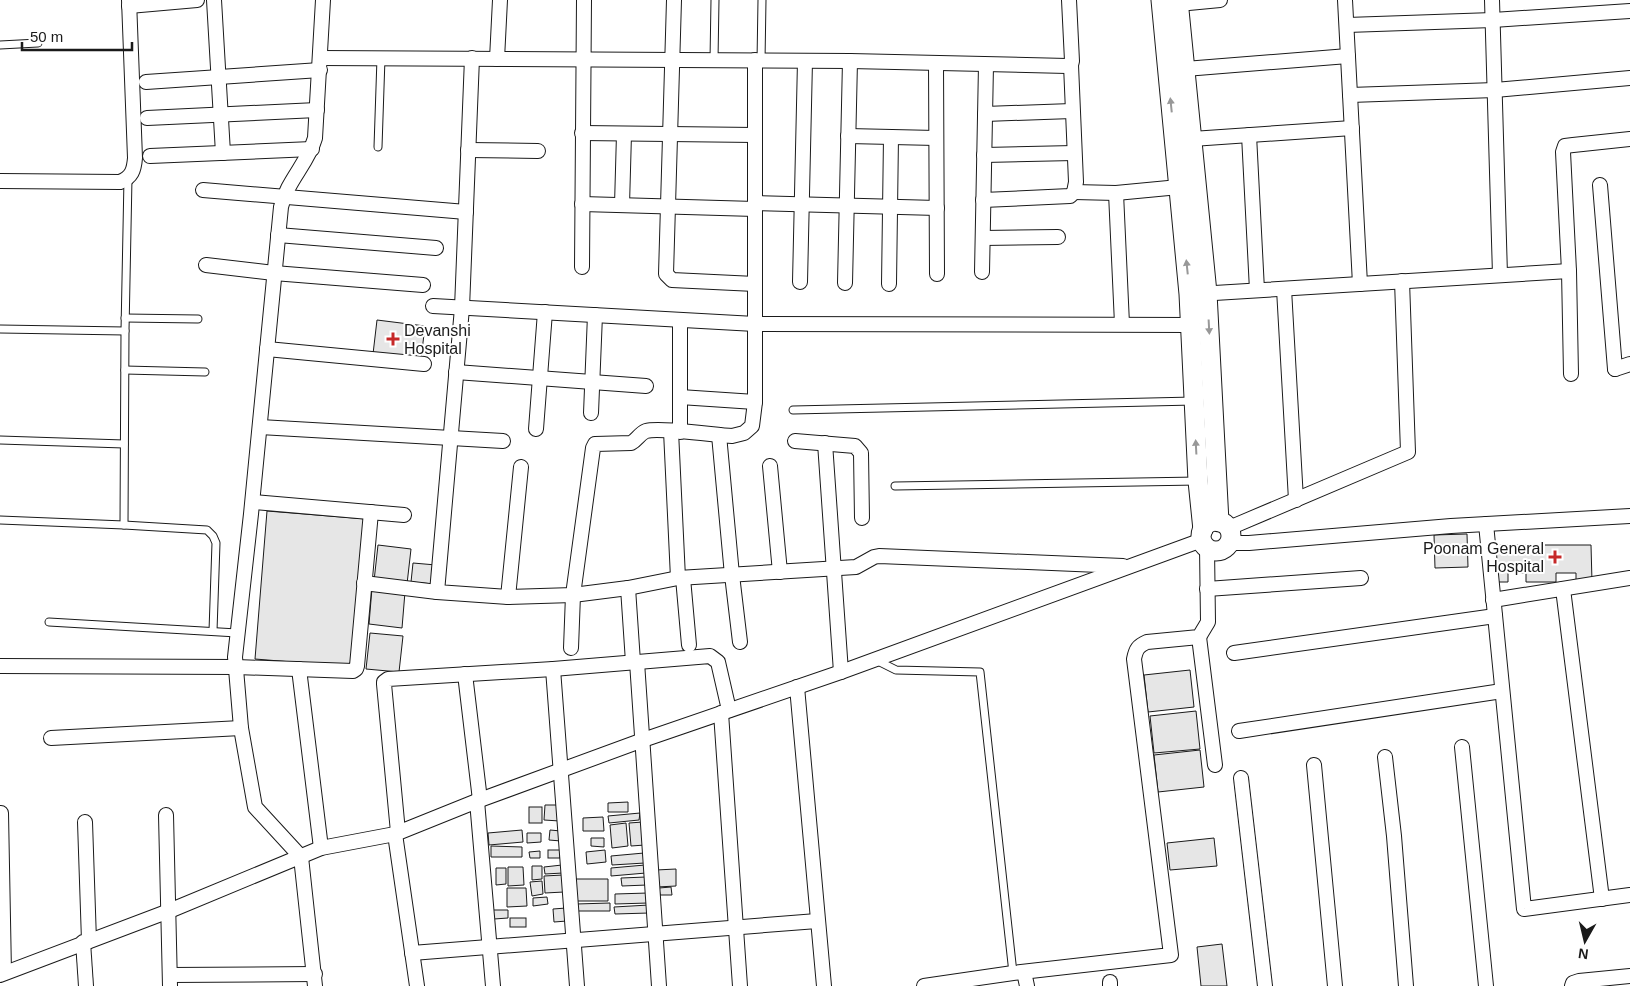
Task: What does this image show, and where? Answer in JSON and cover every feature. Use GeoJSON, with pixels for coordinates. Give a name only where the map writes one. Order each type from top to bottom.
{"type":"FeatureCollection","features":[{"type":"Feature","properties":{"kind":"street"},"geometry":{"type":"LineString","coordinates":[[0,181],[120,182],[128,178],[133,172],[135,158],[129,3],[197,0]]}},
{"type":"Feature","properties":{"kind":"street"},"geometry":{"type":"LineString","coordinates":[[214,0],[223,153]]}},
{"type":"Feature","properties":{"kind":"street"},"geometry":{"type":"LineString","coordinates":[[166,815],[170,980],[315,980],[301,857],[255,807],[241,728],[234,657],[253,502],[274,273],[283,197],[312,149],[315,138],[324,0]]}},
{"type":"Feature","properties":{"kind":"street"},"geometry":{"type":"LineString","coordinates":[[497,59],[500,0]]}},
{"type":"Feature","properties":{"kind":"street"},"geometry":{"type":"LineString","coordinates":[[582,267],[582,59],[584,0]]}},
{"type":"Feature","properties":{"kind":"street"},"geometry":{"type":"LineString","coordinates":[[674,0],[666,274],[672,280],[755,284]]}},
{"type":"Feature","properties":{"kind":"street"},"geometry":{"type":"LineString","coordinates":[[983,200],[1070,196],[1074,192],[1076,182],[1069,0]]}},
{"type":"Feature","properties":{"kind":"street"},"geometry":{"type":"LineString","coordinates":[[1172,1],[1220,0]]}},
{"type":"Feature","properties":{"kind":"street"},"geometry":{"type":"LineString","coordinates":[[1345,0],[1360,284]]}},
{"type":"Feature","properties":{"kind":"street"},"geometry":{"type":"LineString","coordinates":[[1492,0],[1500,275]]}},
{"type":"Feature","properties":{"kind":"street"},"geometry":{"type":"LineString","coordinates":[[1172,1],[1185,69],[1192,138],[1188,186]]}},
{"type":"Feature","properties":{"kind":"street"},"geometry":{"type":"LineString","coordinates":[[1172,1],[1198,294],[1215,535],[1208,589],[1208,622],[1199,637],[1215,765]]}},
{"type":"Feature","properties":{"kind":"street"},"geometry":{"type":"LineString","coordinates":[[1347,25],[1493,20],[1630,12]]}},
{"type":"Feature","properties":{"kind":"street"},"geometry":{"type":"LineString","coordinates":[[1185,69],[1348,56]]}},
{"type":"Feature","properties":{"kind":"street"},"geometry":{"type":"LineString","coordinates":[[146,82],[219,77],[381,58],[850,61],[986,65],[1071,65]]}},
{"type":"Feature","properties":{"kind":"street"},"geometry":{"type":"LineString","coordinates":[[437,592],[462,308],[472,58]]}},
{"type":"Feature","properties":{"kind":"street"},"geometry":{"type":"LineString","coordinates":[[571,648],[573,595],[592,448],[596,444],[601,443],[631,443],[646,431],[732,436],[750,430],[752,426],[754,402],[755,135],[758,61]]}},
{"type":"Feature","properties":{"kind":"street"},"geometry":{"type":"LineString","coordinates":[[800,282],[805,61]]}},
{"type":"Feature","properties":{"kind":"street"},"geometry":{"type":"LineString","coordinates":[[844,283],[850,61]]}},
{"type":"Feature","properties":{"kind":"street"},"geometry":{"type":"LineString","coordinates":[[936,64],[937,274]]}},
{"type":"Feature","properties":{"kind":"street"},"geometry":{"type":"LineString","coordinates":[[982,272],[986,65]]}},
{"type":"Feature","properties":{"kind":"street"},"geometry":{"type":"LineString","coordinates":[[1350,95],[1495,90],[1630,78]]}},
{"type":"Feature","properties":{"kind":"street"},"geometry":{"type":"LineString","coordinates":[[147,118],[317,110]]}},
{"type":"Feature","properties":{"kind":"street"},"geometry":{"type":"LineString","coordinates":[[985,114],[1072,112]]}},
{"type":"Feature","properties":{"kind":"street"},"geometry":{"type":"LineString","coordinates":[[1192,138],[1352,128]]}},
{"type":"Feature","properties":{"kind":"street"},"geometry":{"type":"LineString","coordinates":[[582,133],[755,135]]}},
{"type":"Feature","properties":{"kind":"street"},"geometry":{"type":"LineString","coordinates":[[622,205],[624,134]]}},
{"type":"Feature","properties":{"kind":"street"},"geometry":{"type":"LineString","coordinates":[[1248,135],[1258,290]]}},
{"type":"Feature","properties":{"kind":"street"},"geometry":{"type":"LineString","coordinates":[[848,136],[936,138]]}},
{"type":"Feature","properties":{"kind":"street"},"geometry":{"type":"LineString","coordinates":[[890,284],[891,137]]}},
{"type":"Feature","properties":{"kind":"street"},"geometry":{"type":"LineString","coordinates":[[1571,374],[1569,271],[1563,152],[1566,146],[1630,139]]}},
{"type":"Feature","properties":{"kind":"street"},"geometry":{"type":"LineString","coordinates":[[150,156],[312,149]]}},
{"type":"Feature","properties":{"kind":"street"},"geometry":{"type":"LineString","coordinates":[[468,150],[538,150]]}},
{"type":"Feature","properties":{"kind":"street"},"geometry":{"type":"LineString","coordinates":[[984,155],[1074,153]]}},
{"type":"Feature","properties":{"kind":"street"},"geometry":{"type":"LineString","coordinates":[[1600,185],[1615,369]]}},
{"type":"Feature","properties":{"kind":"street"},"geometry":{"type":"LineString","coordinates":[[1074,192],[1116,193],[1188,186]]}},
{"type":"Feature","properties":{"kind":"street"},"geometry":{"type":"LineString","coordinates":[[204,190],[466,212]]}},
{"type":"Feature","properties":{"kind":"street"},"geometry":{"type":"LineString","coordinates":[[1116,193],[1122,324]]}},
{"type":"Feature","properties":{"kind":"street"},"geometry":{"type":"LineString","coordinates":[[582,204],[667,207],[801,204],[937,208]]}},
{"type":"Feature","properties":{"kind":"street"},"geometry":{"type":"LineString","coordinates":[[278,235],[436,248]]}},
{"type":"Feature","properties":{"kind":"street"},"geometry":{"type":"LineString","coordinates":[[983,238],[1058,237]]}},
{"type":"Feature","properties":{"kind":"street"},"geometry":{"type":"LineString","coordinates":[[206,265],[274,273],[423,285]]}},
{"type":"Feature","properties":{"kind":"street"},"geometry":{"type":"LineString","coordinates":[[1198,294],[1569,271]]}},
{"type":"Feature","properties":{"kind":"street"},"geometry":{"type":"LineString","coordinates":[[1,813],[2,977],[321,848],[396,833],[479,800],[643,740],[841,672],[1215,535],[1408,452],[1402,281]]}},
{"type":"Feature","properties":{"kind":"street"},"geometry":{"type":"LineString","coordinates":[[1284,289],[1296,500]]}},
{"type":"Feature","properties":{"kind":"street"},"geometry":{"type":"LineString","coordinates":[[1198,294],[1191,324],[1198,481],[1215,535]]}},
{"type":"Feature","properties":{"kind":"street"},"geometry":{"type":"LineString","coordinates":[[433,306],[754,324],[1191,324]]}},
{"type":"Feature","properties":{"kind":"street"},"geometry":{"type":"LineString","coordinates":[[536,430],[545,312]]}},
{"type":"Feature","properties":{"kind":"street"},"geometry":{"type":"LineString","coordinates":[[591,413],[595,315]]}},
{"type":"Feature","properties":{"kind":"street"},"geometry":{"type":"LineString","coordinates":[[680,320],[680,397],[676,432],[681,578],[689,645]]}},
{"type":"Feature","properties":{"kind":"street"},"geometry":{"type":"LineString","coordinates":[[267,349],[424,364]]}},
{"type":"Feature","properties":{"kind":"street"},"geometry":{"type":"LineString","coordinates":[[1615,369],[1630,364]]}},
{"type":"Feature","properties":{"kind":"street"},"geometry":{"type":"LineString","coordinates":[[1615,369],[1630,371]]}},
{"type":"Feature","properties":{"kind":"street"},"geometry":{"type":"LineString","coordinates":[[456,372],[646,386]]}},
{"type":"Feature","properties":{"kind":"street"},"geometry":{"type":"LineString","coordinates":[[680,397],[754,402]]}},
{"type":"Feature","properties":{"kind":"street"},"geometry":{"type":"LineString","coordinates":[[260,427],[503,441]]}},
{"type":"Feature","properties":{"kind":"street"},"geometry":{"type":"LineString","coordinates":[[719,435],[740,642]]}},
{"type":"Feature","properties":{"kind":"street"},"geometry":{"type":"LineString","coordinates":[[795,441],[855,446],[861,453],[862,518]]}},
{"type":"Feature","properties":{"kind":"street"},"geometry":{"type":"LineString","coordinates":[[825,443],[841,672]]}},
{"type":"Feature","properties":{"kind":"street"},"geometry":{"type":"LineString","coordinates":[[770,466],[780,572]]}},
{"type":"Feature","properties":{"kind":"street"},"geometry":{"type":"LineString","coordinates":[[508,597],[521,467]]}},
{"type":"Feature","properties":{"kind":"street"},"geometry":{"type":"LineString","coordinates":[[253,502],[404,515]]}},
{"type":"Feature","properties":{"kind":"street"},"geometry":{"type":"LineString","coordinates":[[0,666],[236,667],[353,671],[356,669],[371,512]]}},
{"type":"Feature","properties":{"kind":"street"},"geometry":{"type":"LineString","coordinates":[[1215,535],[1249,543],[1486,524],[1630,516]]}},
{"type":"Feature","properties":{"kind":"street"},"geometry":{"type":"LineString","coordinates":[[1486,524],[1524,909],[1630,895]]}},
{"type":"Feature","properties":{"kind":"street"},"geometry":{"type":"LineString","coordinates":[[364,583],[437,592],[508,597],[573,595],[628,588],[681,578],[856,568],[879,556],[1130,566]]}},
{"type":"Feature","properties":{"kind":"street"},"geometry":{"type":"LineString","coordinates":[[1208,589],[1361,578]]}},
{"type":"Feature","properties":{"kind":"street"},"geometry":{"type":"LineString","coordinates":[[1493,600],[1630,578]]}},
{"type":"Feature","properties":{"kind":"street"},"geometry":{"type":"LineString","coordinates":[[628,588],[643,740],[659,986]]}},
{"type":"Feature","properties":{"kind":"street"},"geometry":{"type":"LineString","coordinates":[[1563,589],[1602,899]]}},
{"type":"Feature","properties":{"kind":"street"},"geometry":{"type":"LineString","coordinates":[[1234,654],[1495,616]]}},
{"type":"Feature","properties":{"kind":"street"},"geometry":{"type":"LineString","coordinates":[[924,986],[1021,977],[1171,955],[1134,659],[1136,650],[1141,644],[1199,637]]}},
{"type":"Feature","properties":{"kind":"street"},"geometry":{"type":"LineString","coordinates":[[417,986],[396,833],[384,682],[388,678],[554,669],[704,656],[715,658],[718,662],[725,712],[740,986]]}},
{"type":"Feature","properties":{"kind":"street"},"geometry":{"type":"LineString","coordinates":[[299,669],[321,848]]}},
{"type":"Feature","properties":{"kind":"street"},"geometry":{"type":"LineString","coordinates":[[554,669],[577,986]]}},
{"type":"Feature","properties":{"kind":"street"},"geometry":{"type":"LineString","coordinates":[[465,674],[479,800],[493,986]]}},
{"type":"Feature","properties":{"kind":"street"},"geometry":{"type":"LineString","coordinates":[[797,687],[824,986]]}},
{"type":"Feature","properties":{"kind":"street"},"geometry":{"type":"LineString","coordinates":[[1239,730],[1502,691]]}},
{"type":"Feature","properties":{"kind":"street"},"geometry":{"type":"LineString","coordinates":[[51,738],[241,728]]}},
{"type":"Feature","properties":{"kind":"street"},"geometry":{"type":"LineString","coordinates":[[1462,748],[1486,986]]}},
{"type":"Feature","properties":{"kind":"street"},"geometry":{"type":"LineString","coordinates":[[1385,757],[1394,836],[1406,986]]}},
{"type":"Feature","properties":{"kind":"street"},"geometry":{"type":"LineString","coordinates":[[1314,765],[1335,986]]}},
{"type":"Feature","properties":{"kind":"street"},"geometry":{"type":"LineString","coordinates":[[1241,778],[1265,986]]}},
{"type":"Feature","properties":{"kind":"street"},"geometry":{"type":"LineString","coordinates":[[85,822],[86,986]]}},
{"type":"Feature","properties":{"kind":"street"},"geometry":{"type":"LineString","coordinates":[[412,953],[817,921]]}},
{"type":"Feature","properties":{"kind":"street"},"geometry":{"type":"LineString","coordinates":[[1572,986],[1573,983],[1579,981],[1630,976]]}},
{"type":"Feature","properties":{"kind":"lane"},"geometry":{"type":"LineString","coordinates":[[714,60],[715,0]]}},
{"type":"Feature","properties":{"kind":"lane"},"geometry":{"type":"LineString","coordinates":[[758,61],[762,0]]}},
{"type":"Feature","properties":{"kind":"lane"},"geometry":{"type":"LineString","coordinates":[[0,45],[38,43]]}},
{"type":"Feature","properties":{"kind":"lane"},"geometry":{"type":"LineString","coordinates":[[378,147],[381,58]]}},
{"type":"Feature","properties":{"kind":"lane"},"geometry":{"type":"LineString","coordinates":[[124,525],[128,178]]}},
{"type":"Feature","properties":{"kind":"lane"},"geometry":{"type":"LineString","coordinates":[[125,318],[198,319]]}},
{"type":"Feature","properties":{"kind":"lane"},"geometry":{"type":"LineString","coordinates":[[0,329],[125,331]]}},
{"type":"Feature","properties":{"kind":"lane"},"geometry":{"type":"LineString","coordinates":[[125,370],[205,372]]}},
{"type":"Feature","properties":{"kind":"lane"},"geometry":{"type":"LineString","coordinates":[[794,410],[1194,401]]}},
{"type":"Feature","properties":{"kind":"lane"},"geometry":{"type":"LineString","coordinates":[[0,440],[124,444]]}},
{"type":"Feature","properties":{"kind":"lane"},"geometry":{"type":"LineString","coordinates":[[895,486],[1198,481]]}},
{"type":"Feature","properties":{"kind":"lane"},"geometry":{"type":"LineString","coordinates":[[0,520],[207,530],[213,536],[216,543],[213,632]]}},
{"type":"Feature","properties":{"kind":"lane"},"geometry":{"type":"LineString","coordinates":[[49,622],[238,633]]}},
{"type":"Feature","properties":{"kind":"lane"},"geometry":{"type":"LineString","coordinates":[[875,659],[896,670],[980,672],[1021,977]]}},
{"type":"Feature","properties":{"kind":"building"},"geometry":{"type":"Polygon","coordinates":[[[377,320],[425,326],[421,359],[373,354],[377,320]]]}},
{"type":"Feature","properties":{"kind":"building"},"geometry":{"type":"Polygon","coordinates":[[[267,511],[366,519],[354,667],[255,659],[267,511]]]}},
{"type":"Feature","properties":{"kind":"building"},"geometry":{"type":"Polygon","coordinates":[[[1467,534],[1468,567],[1435,568],[1434,535],[1467,534]]]}},
{"type":"Feature","properties":{"kind":"building"},"geometry":{"type":"Polygon","coordinates":[[[378,545],[411,549],[407,584],[374,581],[378,545]]]}},
{"type":"Feature","properties":{"kind":"building"},"geometry":{"type":"Polygon","coordinates":[[[1494,545],[1591,545],[1592,582],[1576,582],[1576,573],[1556,573],[1556,582],[1526,582],[1526,573],[1508,572],[1508,582],[1494,582],[1494,545]]]}},
{"type":"Feature","properties":{"kind":"building"},"geometry":{"type":"Polygon","coordinates":[[[413,563],[436,565],[434,584],[411,582],[413,563]]]}},
{"type":"Feature","properties":{"kind":"building"},"geometry":{"type":"Polygon","coordinates":[[[372,588],[405,592],[402,628],[369,624],[372,588]]]}},
{"type":"Feature","properties":{"kind":"building"},"geometry":{"type":"Polygon","coordinates":[[[370,633],[403,636],[399,672],[366,669],[370,633]]]}},
{"type":"Feature","properties":{"kind":"building"},"geometry":{"type":"Polygon","coordinates":[[[1190,670],[1194,707],[1148,712],[1144,675],[1190,670]]]}},
{"type":"Feature","properties":{"kind":"building"},"geometry":{"type":"Polygon","coordinates":[[[1196,711],[1200,749],[1154,753],[1150,716],[1196,711]]]}},
{"type":"Feature","properties":{"kind":"building"},"geometry":{"type":"Polygon","coordinates":[[[1200,750],[1204,787],[1158,792],[1154,755],[1200,750]]]}},
{"type":"Feature","properties":{"kind":"building"},"geometry":{"type":"Polygon","coordinates":[[[628,802],[628,812],[608,812],[608,803],[628,802]]]}},
{"type":"Feature","properties":{"kind":"building"},"geometry":{"type":"Polygon","coordinates":[[[545,805],[561,805],[560,821],[544,820],[545,805]]]}},
{"type":"Feature","properties":{"kind":"building"},"geometry":{"type":"Polygon","coordinates":[[[529,807],[542,807],[542,823],[529,823],[529,807]]]}},
{"type":"Feature","properties":{"kind":"building"},"geometry":{"type":"Polygon","coordinates":[[[640,813],[639,820],[609,823],[608,816],[640,813]]]}},
{"type":"Feature","properties":{"kind":"building"},"geometry":{"type":"Polygon","coordinates":[[[603,817],[604,831],[583,831],[583,818],[603,817]]]}},
{"type":"Feature","properties":{"kind":"building"},"geometry":{"type":"Polygon","coordinates":[[[643,822],[645,845],[631,846],[629,823],[643,822]]]}},
{"type":"Feature","properties":{"kind":"building"},"geometry":{"type":"Polygon","coordinates":[[[626,823],[628,846],[612,848],[610,825],[626,823]]]}},
{"type":"Feature","properties":{"kind":"building"},"geometry":{"type":"Polygon","coordinates":[[[522,830],[523,842],[489,845],[488,833],[522,830]]]}},
{"type":"Feature","properties":{"kind":"building"},"geometry":{"type":"Polygon","coordinates":[[[550,830],[561,831],[561,841],[549,840],[550,830]]]}},
{"type":"Feature","properties":{"kind":"building"},"geometry":{"type":"Polygon","coordinates":[[[527,833],[541,833],[541,842],[527,843],[527,833]]]}},
{"type":"Feature","properties":{"kind":"building"},"geometry":{"type":"Polygon","coordinates":[[[591,838],[604,838],[604,847],[591,846],[591,838]]]}},
{"type":"Feature","properties":{"kind":"building"},"geometry":{"type":"Polygon","coordinates":[[[1214,838],[1217,866],[1170,870],[1167,843],[1214,838]]]}},
{"type":"Feature","properties":{"kind":"building"},"geometry":{"type":"Polygon","coordinates":[[[491,846],[522,847],[522,857],[491,857],[491,846]]]}},
{"type":"Feature","properties":{"kind":"building"},"geometry":{"type":"Polygon","coordinates":[[[548,850],[560,850],[560,858],[548,858],[548,850]]]}},
{"type":"Feature","properties":{"kind":"building"},"geometry":{"type":"Polygon","coordinates":[[[605,850],[606,862],[587,864],[586,852],[605,850]]]}},
{"type":"Feature","properties":{"kind":"building"},"geometry":{"type":"Polygon","coordinates":[[[540,851],[540,858],[530,858],[529,852],[540,851]]]}},
{"type":"Feature","properties":{"kind":"building"},"geometry":{"type":"Polygon","coordinates":[[[644,853],[645,863],[612,865],[611,856],[644,853]]]}},
{"type":"Feature","properties":{"kind":"building"},"geometry":{"type":"Polygon","coordinates":[[[562,865],[563,873],[545,874],[544,867],[562,865]]]}},
{"type":"Feature","properties":{"kind":"building"},"geometry":{"type":"Polygon","coordinates":[[[645,865],[646,873],[611,876],[611,868],[645,865]]]}},
{"type":"Feature","properties":{"kind":"building"},"geometry":{"type":"Polygon","coordinates":[[[532,866],[542,866],[542,879],[532,880],[532,866]]]}},
{"type":"Feature","properties":{"kind":"building"},"geometry":{"type":"Polygon","coordinates":[[[508,867],[523,867],[524,885],[508,886],[508,867]]]}},
{"type":"Feature","properties":{"kind":"building"},"geometry":{"type":"Polygon","coordinates":[[[496,868],[506,868],[506,884],[496,885],[496,868]]]}},
{"type":"Feature","properties":{"kind":"building"},"geometry":{"type":"Polygon","coordinates":[[[676,869],[676,886],[657,887],[656,870],[676,869]]]}},
{"type":"Feature","properties":{"kind":"building"},"geometry":{"type":"Polygon","coordinates":[[[563,875],[564,892],[545,893],[544,876],[563,875]]]}},
{"type":"Feature","properties":{"kind":"building"},"geometry":{"type":"Polygon","coordinates":[[[646,877],[647,885],[622,886],[621,878],[646,877]]]}},
{"type":"Feature","properties":{"kind":"building"},"geometry":{"type":"Polygon","coordinates":[[[575,879],[608,879],[608,901],[576,901],[575,879]]]}},
{"type":"Feature","properties":{"kind":"building"},"geometry":{"type":"Polygon","coordinates":[[[542,881],[543,894],[532,896],[530,882],[542,881]]]}},
{"type":"Feature","properties":{"kind":"building"},"geometry":{"type":"Polygon","coordinates":[[[671,887],[672,895],[660,895],[659,888],[671,887]]]}},
{"type":"Feature","properties":{"kind":"building"},"geometry":{"type":"Polygon","coordinates":[[[507,888],[526,888],[527,906],[507,907],[507,888]]]}},
{"type":"Feature","properties":{"kind":"building"},"geometry":{"type":"Polygon","coordinates":[[[648,893],[648,903],[615,904],[615,894],[648,893]]]}},
{"type":"Feature","properties":{"kind":"building"},"geometry":{"type":"Polygon","coordinates":[[[547,897],[548,904],[533,906],[533,898],[547,897]]]}},
{"type":"Feature","properties":{"kind":"building"},"geometry":{"type":"Polygon","coordinates":[[[610,903],[610,911],[576,911],[576,904],[610,903]]]}},
{"type":"Feature","properties":{"kind":"building"},"geometry":{"type":"Polygon","coordinates":[[[649,905],[649,913],[615,914],[614,907],[649,905]]]}},
{"type":"Feature","properties":{"kind":"building"},"geometry":{"type":"Polygon","coordinates":[[[566,908],[567,921],[554,922],[553,909],[566,908]]]}},
{"type":"Feature","properties":{"kind":"building"},"geometry":{"type":"Polygon","coordinates":[[[493,910],[508,910],[508,918],[494,919],[493,910]]]}},
{"type":"Feature","properties":{"kind":"building"},"geometry":{"type":"Polygon","coordinates":[[[510,918],[526,918],[526,927],[510,927],[510,918]]]}},
{"type":"Feature","properties":{"kind":"building"},"geometry":{"type":"Polygon","coordinates":[[[1222,944],[1227,986],[1201,986],[1197,947],[1222,944]]]}},
{"type":"Feature","properties":{"kind":"place","name":"Devanshi Hospital"},"geometry":{"type":"Point","coordinates":[393,339]}},
{"type":"Feature","properties":{"kind":"place","name":"Poonam General Hospital"},"geometry":{"type":"Point","coordinates":[1555,557]}}]}
